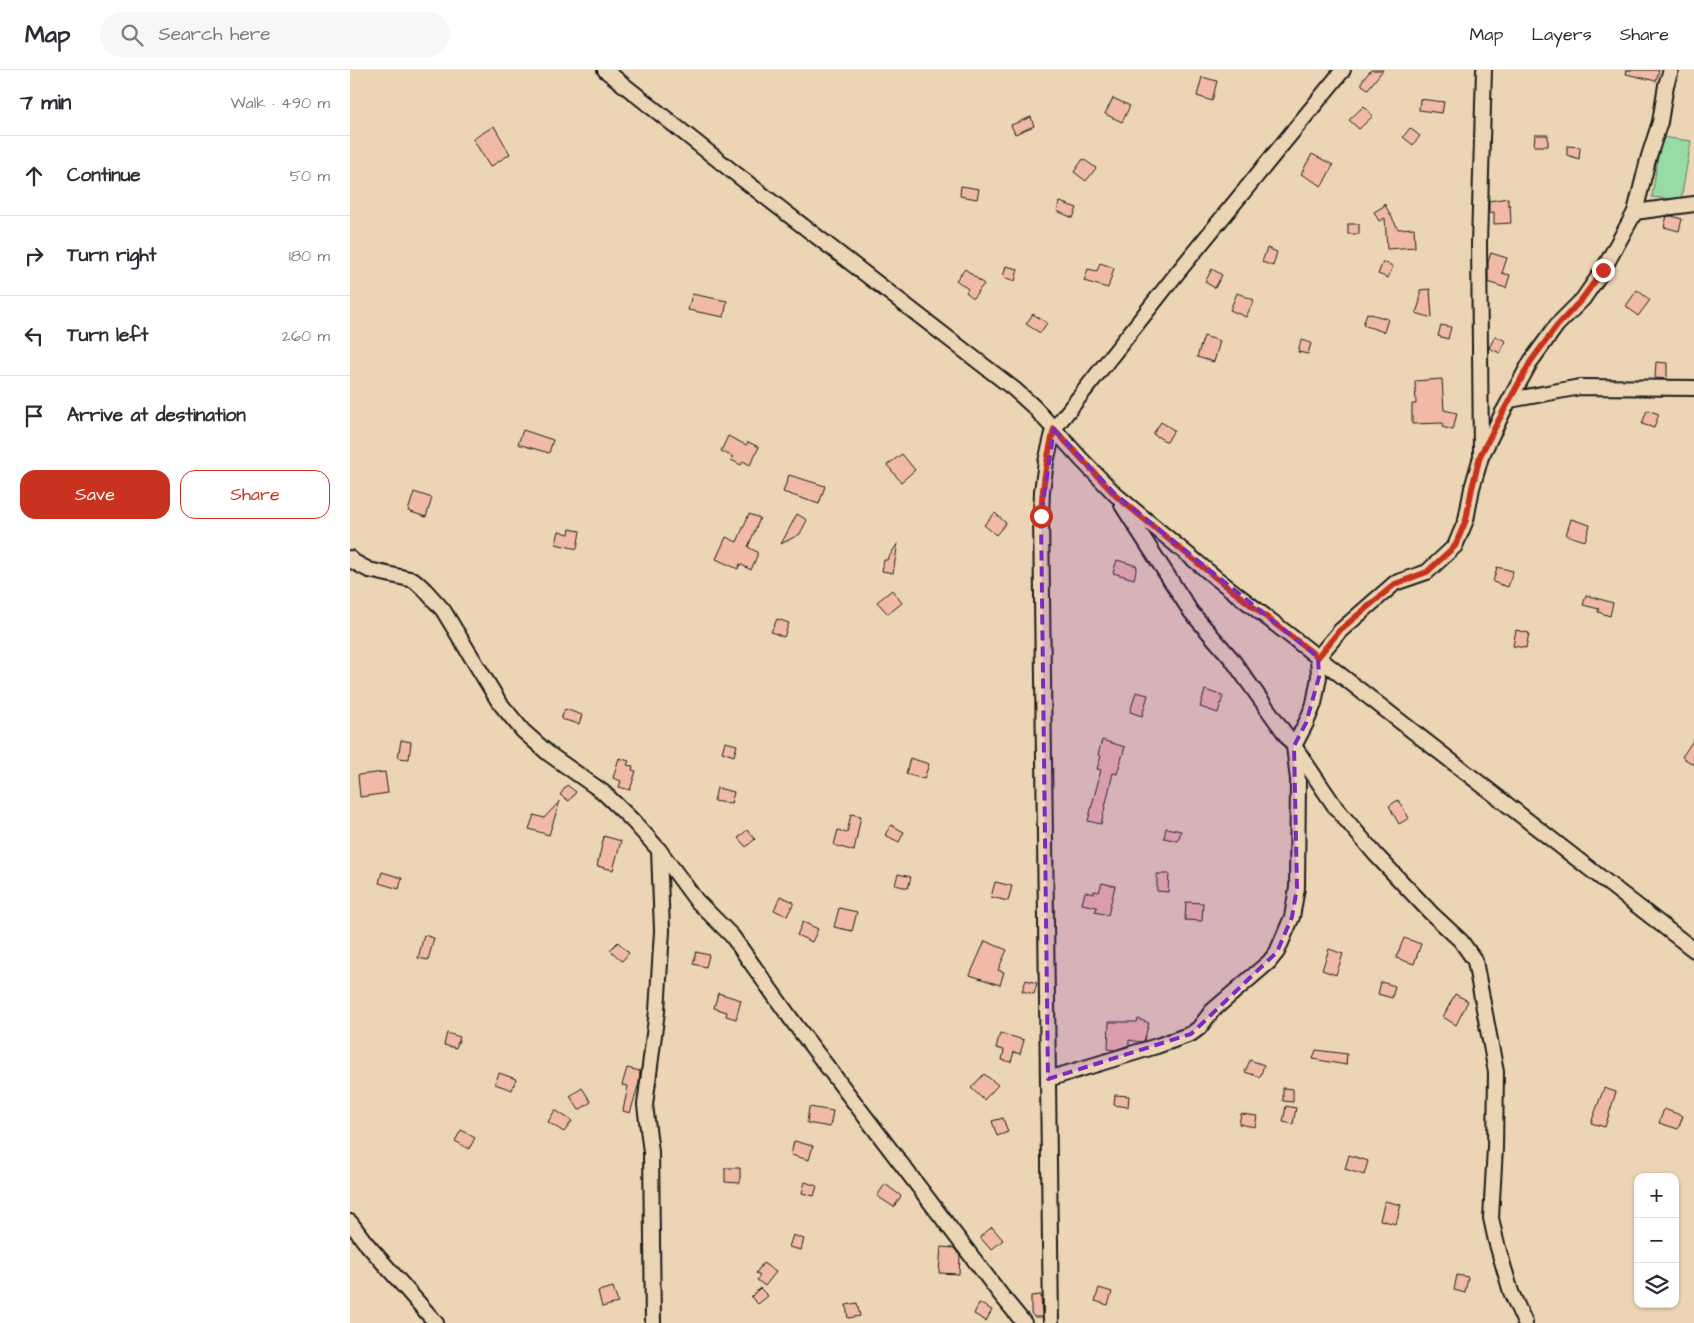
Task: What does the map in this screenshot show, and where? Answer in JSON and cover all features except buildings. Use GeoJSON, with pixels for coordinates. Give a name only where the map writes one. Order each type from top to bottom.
{"type":"FeatureCollection","features":[{"type":"Feature","properties":{"kind":"street"},"geometry":{"type":"LineString","coordinates":[[604,70],[1014,389],[1116,496],[1216,578],[1694,950]]}},
{"type":"Feature","properties":{"kind":"street"},"geometry":{"type":"LineString","coordinates":[[1051,1323],[1041,516],[1046,462],[1054,429],[1209,234],[1343,70]]}},
{"type":"Feature","properties":{"kind":"street"},"geometry":{"type":"LineString","coordinates":[[1480,456],[1479,243],[1484,70]]}},
{"type":"Feature","properties":{"kind":"street"},"geometry":{"type":"LineString","coordinates":[[1048,1079],[1191,1034],[1199,1028],[1212,1011],[1269,962],[1277,952],[1292,917],[1297,888],[1298,780],[1294,746],[1314,704],[1319,677],[1318,657],[1340,630],[1395,584],[1427,572],[1455,546],[1466,520],[1480,456],[1531,361],[1557,326],[1582,299],[1603,270],[1635,212],[1660,122],[1666,85],[1671,70]]}},
{"type":"Feature","properties":{"kind":"street"},"geometry":{"type":"LineString","coordinates":[[1635,212],[1694,204]]}},
{"type":"Feature","properties":{"kind":"street"},"geometry":{"type":"LineString","coordinates":[[1510,400],[1580,387],[1694,388]]}},
{"type":"Feature","properties":{"kind":"street"},"geometry":{"type":"LineString","coordinates":[[1116,496],[1191,612],[1231,658],[1336,808],[1376,855],[1424,906],[1461,941],[1475,961],[1496,1072],[1495,1148],[1491,1218],[1511,1292],[1525,1323]]}},
{"type":"Feature","properties":{"kind":"street"},"geometry":{"type":"LineString","coordinates":[[350,558],[369,570],[414,580],[425,590],[443,610],[499,702],[523,731],[549,754],[603,792],[658,850],[696,900],[732,936],[794,1023],[1001,1296],[1024,1323]]}},
{"type":"Feature","properties":{"kind":"street"},"geometry":{"type":"LineString","coordinates":[[653,1323],[652,1152],[645,1105],[657,1012],[662,931],[658,850]]}},
{"type":"Feature","properties":{"kind":"street"},"geometry":{"type":"LineString","coordinates":[[350,1222],[371,1249],[436,1323]]}},
{"type":"Feature","properties":{"kind":"highlighted area"},"geometry":{"type":"Polygon","coordinates":[[[1054,429],[1116,495],[1318,657],[1319,677],[1306,723],[1294,746],[1297,888],[1292,917],[1277,952],[1191,1034],[1048,1079],[1041,516],[1054,429]]]}},
{"type":"Feature","properties":{"kind":"green space"},"geometry":{"type":"Polygon","coordinates":[[[1661,137],[1691,141],[1681,200],[1652,197],[1661,137]]]}},
{"type":"Feature","properties":{"kind":"route"},"geometry":{"type":"LineString","coordinates":[[1041,516],[1046,462],[1054,429],[1116,496],[1216,578],[1318,657],[1340,630],[1395,584],[1427,572],[1455,546],[1466,520],[1480,456],[1503,412],[1531,361],[1557,326],[1582,299],[1603,270]]}}]}
